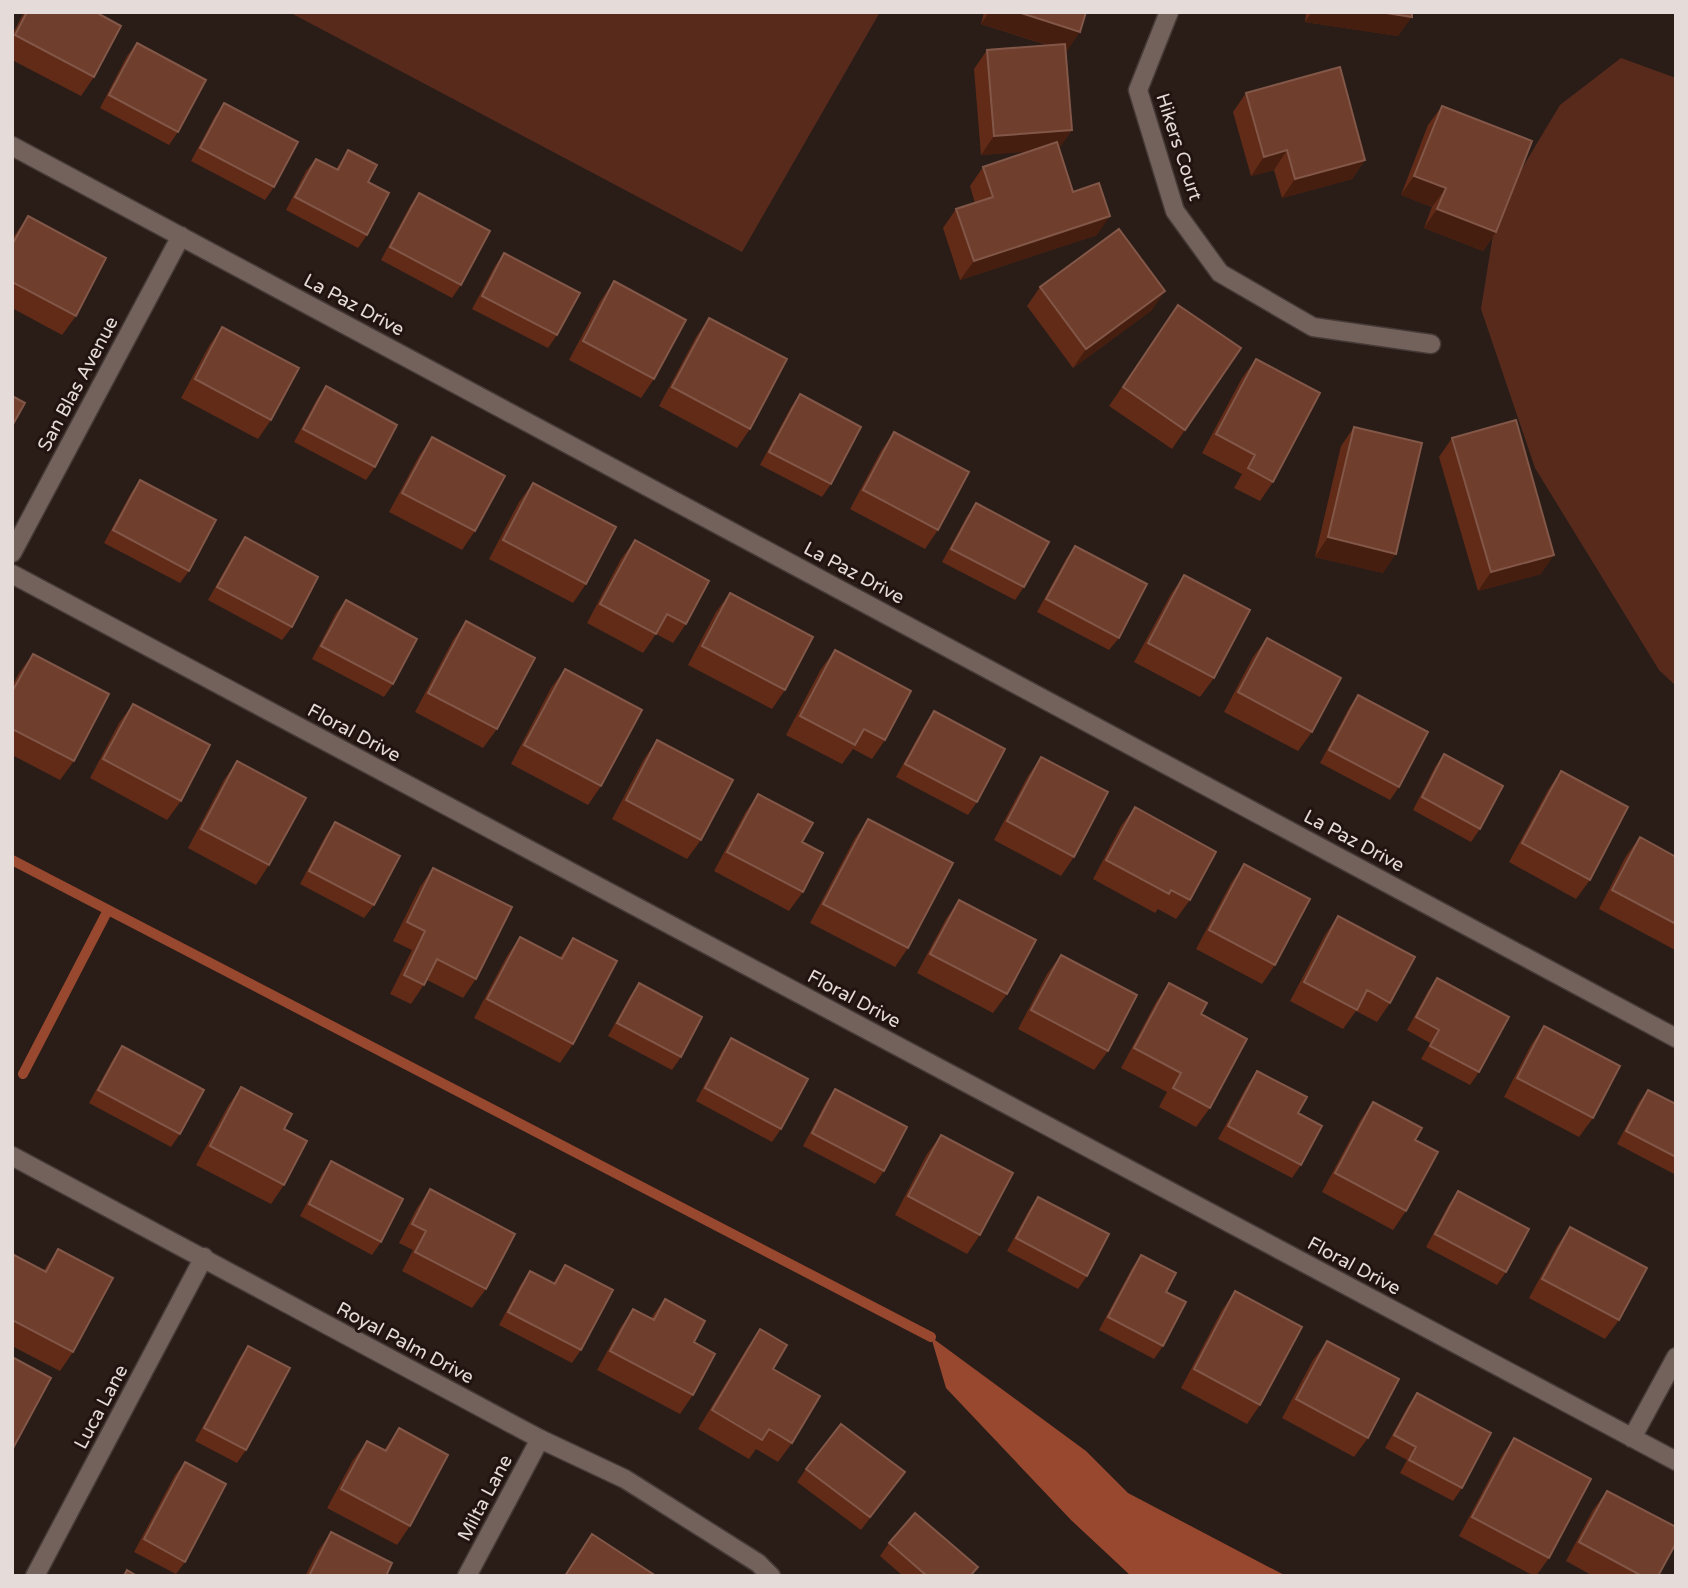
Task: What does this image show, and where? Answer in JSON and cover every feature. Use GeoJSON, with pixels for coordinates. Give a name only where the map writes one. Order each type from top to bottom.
{"type":"FeatureCollection","features":[{"type":"Feature","properties":{"kind":"street","name":"Hikers Court"},"geometry":{"type":"LineString","coordinates":[[1169,12],[1138,90],[1175,211],[1220,273],[1313,327],[1430,344]]}},
{"type":"Feature","properties":{"kind":"street","name":"La Paz Drive"},"geometry":{"type":"LineString","coordinates":[[12,146],[1676,1038]]}},
{"type":"Feature","properties":{"kind":"street","name":"San Blas Avenue"},"geometry":{"type":"LineString","coordinates":[[12,553],[181,236]]}},
{"type":"Feature","properties":{"kind":"street","name":"Floral Drive"},"geometry":{"type":"LineString","coordinates":[[12,575],[1676,1461]]}},
{"type":"Feature","properties":{"kind":"street","name":"Royal Palm Drive"},"geometry":{"type":"LineString","coordinates":[[12,1156],[540,1439],[625,1479],[758,1563],[771,1576]]}},
{"type":"Feature","properties":{"kind":"street","name":"Luca Lane"},"geometry":{"type":"LineString","coordinates":[[35,1576],[204,1258]]}},
{"type":"Feature","properties":{"kind":"street"},"geometry":{"type":"LineString","coordinates":[[1632,1438],[1676,1357]]}},
{"type":"Feature","properties":{"kind":"street","name":"Milta Lane"},"geometry":{"type":"LineString","coordinates":[[467,1576],[540,1439]]}},
{"type":"Feature","properties":{"kind":"shaded area"},"geometry":{"type":"Polygon","coordinates":[[[289,12],[880,12],[742,252],[289,12]]]}},
{"type":"Feature","properties":{"kind":"shaded area"},"geometry":{"type":"Polygon","coordinates":[[[1621,58],[1676,78],[1676,686],[1659,670],[1535,468],[1481,309],[1497,210],[1560,105],[1621,58]]]}},
{"type":"Feature","properties":{"kind":"shaded area"},"geometry":{"type":"Polygon","coordinates":[[[931,1337],[1086,1451],[1128,1493],[1286,1576],[1131,1576],[1071,1520],[946,1388],[931,1337]]]}},
{"type":"Feature","properties":{"kind":"building"},"geometry":{"type":"Polygon","coordinates":[[[27,12],[100,12],[99,14],[121,26],[94,77],[15,35],[27,12]]]}},
{"type":"Feature","properties":{"kind":"building"},"geometry":{"type":"Polygon","coordinates":[[[1018,12],[1086,12],[1080,32],[1018,12]]]}},
{"type":"Feature","properties":{"kind":"building"},"geometry":{"type":"Polygon","coordinates":[[[1380,12],[1412,12],[1412,17],[1380,12]]]}},
{"type":"Feature","properties":{"kind":"building"},"geometry":{"type":"Polygon","coordinates":[[[137,43],[206,80],[178,132],[109,95],[137,43]]]}},
{"type":"Feature","properties":{"kind":"building"},"geometry":{"type":"Polygon","coordinates":[[[1065,44],[1072,130],[994,136],[987,50],[1065,44]]]}},
{"type":"Feature","properties":{"kind":"building"},"geometry":{"type":"Polygon","coordinates":[[[1340,67],[1365,160],[1295,179],[1287,150],[1264,157],[1246,93],[1340,67]]]}},
{"type":"Feature","properties":{"kind":"building"},"geometry":{"type":"Polygon","coordinates":[[[224,103],[298,142],[274,187],[200,148],[224,103]]]}},
{"type":"Feature","properties":{"kind":"building"},"geometry":{"type":"Polygon","coordinates":[[[1442,106],[1532,141],[1496,232],[1437,209],[1446,188],[1414,176],[1442,106]]]}},
{"type":"Feature","properties":{"kind":"building"},"geometry":{"type":"Polygon","coordinates":[[[1057,142],[1073,192],[1099,183],[1110,216],[974,261],[956,209],[993,197],[983,167],[1057,142]]]}},
{"type":"Feature","properties":{"kind":"building"},"geometry":{"type":"Polygon","coordinates":[[[348,150],[377,165],[368,182],[389,193],[367,235],[295,197],[316,159],[338,170],[348,150]]]}},
{"type":"Feature","properties":{"kind":"building"},"geometry":{"type":"Polygon","coordinates":[[[419,193],[490,231],[461,285],[390,247],[419,193]]]}},
{"type":"Feature","properties":{"kind":"building"},"geometry":{"type":"Polygon","coordinates":[[[28,216],[106,258],[76,316],[12,282],[12,245],[28,216]]]}},
{"type":"Feature","properties":{"kind":"building"},"geometry":{"type":"Polygon","coordinates":[[[1119,229],[1165,291],[1086,349],[1040,287],[1119,229]]]}},
{"type":"Feature","properties":{"kind":"building"},"geometry":{"type":"Polygon","coordinates":[[[504,253],[580,293],[557,335],[482,296],[504,253]]]}},
{"type":"Feature","properties":{"kind":"building"},"geometry":{"type":"Polygon","coordinates":[[[614,281],[686,320],[654,379],[583,341],[614,281]]]}},
{"type":"Feature","properties":{"kind":"building"},"geometry":{"type":"Polygon","coordinates":[[[1178,305],[1241,348],[1185,430],[1123,387],[1178,305]]]}},
{"type":"Feature","properties":{"kind":"building"},"geometry":{"type":"Polygon","coordinates":[[[709,318],[787,359],[750,429],[672,387],[709,318]]]}},
{"type":"Feature","properties":{"kind":"building"},"geometry":{"type":"Polygon","coordinates":[[[222,327],[299,368],[271,420],[195,379],[222,327]]]}},
{"type":"Feature","properties":{"kind":"building"},"geometry":{"type":"Polygon","coordinates":[[[1256,359],[1320,393],[1273,482],[1248,468],[1255,455],[1216,434],[1256,359]]]}},
{"type":"Feature","properties":{"kind":"building"},"geometry":{"type":"Polygon","coordinates":[[[326,386],[397,425],[375,467],[303,429],[326,386]]]}},
{"type":"Feature","properties":{"kind":"building"},"geometry":{"type":"Polygon","coordinates":[[[800,394],[861,427],[831,484],[769,452],[800,394]]]}},
{"type":"Feature","properties":{"kind":"building"},"geometry":{"type":"Polygon","coordinates":[[[12,396],[25,403],[12,426],[12,396]]]}},
{"type":"Feature","properties":{"kind":"building"},"geometry":{"type":"Polygon","coordinates":[[[1516,420],[1554,555],[1491,572],[1452,438],[1516,420]]]}},
{"type":"Feature","properties":{"kind":"building"},"geometry":{"type":"Polygon","coordinates":[[[1354,427],[1422,443],[1396,554],[1328,537],[1354,427]]]}},
{"type":"Feature","properties":{"kind":"building"},"geometry":{"type":"Polygon","coordinates":[[[894,432],[969,472],[938,530],[863,490],[894,432]]]}},
{"type":"Feature","properties":{"kind":"building"},"geometry":{"type":"Polygon","coordinates":[[[432,437],[505,476],[475,531],[402,493],[432,437]]]}},
{"type":"Feature","properties":{"kind":"building"},"geometry":{"type":"Polygon","coordinates":[[[140,480],[216,520],[189,571],[113,530],[140,480]]]}},
{"type":"Feature","properties":{"kind":"building"},"geometry":{"type":"Polygon","coordinates":[[[533,483],[616,527],[586,584],[503,540],[533,483]]]}},
{"type":"Feature","properties":{"kind":"building"},"geometry":{"type":"Polygon","coordinates":[[[976,503],[1049,542],[1024,587],[951,549],[976,503]]]}},
{"type":"Feature","properties":{"kind":"building"},"geometry":{"type":"Polygon","coordinates":[[[245,537],[318,577],[292,627],[217,587],[245,537]]]}},
{"type":"Feature","properties":{"kind":"building"},"geometry":{"type":"Polygon","coordinates":[[[635,540],[709,581],[686,624],[667,614],[656,634],[600,604],[635,540]]]}},
{"type":"Feature","properties":{"kind":"building"},"geometry":{"type":"Polygon","coordinates":[[[1075,546],[1147,584],[1119,638],[1046,599],[1075,546]]]}},
{"type":"Feature","properties":{"kind":"building"},"geometry":{"type":"Polygon","coordinates":[[[1184,575],[1250,610],[1214,678],[1148,643],[1184,575]]]}},
{"type":"Feature","properties":{"kind":"building"},"geometry":{"type":"Polygon","coordinates":[[[730,593],[813,637],[785,690],[702,646],[730,593]]]}},
{"type":"Feature","properties":{"kind":"building"},"geometry":{"type":"Polygon","coordinates":[[[346,600],[417,639],[393,684],[321,646],[346,600]]]}},
{"type":"Feature","properties":{"kind":"building"},"geometry":{"type":"Polygon","coordinates":[[[466,621],[535,658],[497,729],[428,693],[466,621]]]}},
{"type":"Feature","properties":{"kind":"building"},"geometry":{"type":"Polygon","coordinates":[[[1267,638],[1341,678],[1312,732],[1238,692],[1267,638]]]}},
{"type":"Feature","properties":{"kind":"building"},"geometry":{"type":"Polygon","coordinates":[[[835,650],[911,691],[885,740],[864,729],[855,745],[800,716],[835,650]]]}},
{"type":"Feature","properties":{"kind":"building"},"geometry":{"type":"Polygon","coordinates":[[[33,654],[109,694],[74,761],[12,729],[12,692],[33,654]]]}},
{"type":"Feature","properties":{"kind":"building"},"geometry":{"type":"Polygon","coordinates":[[[565,669],[642,710],[601,786],[524,745],[565,669]]]}},
{"type":"Feature","properties":{"kind":"building"},"geometry":{"type":"Polygon","coordinates":[[[1358,695],[1428,732],[1399,787],[1329,750],[1358,695]]]}},
{"type":"Feature","properties":{"kind":"building"},"geometry":{"type":"Polygon","coordinates":[[[133,704],[210,745],[181,801],[103,759],[133,704]]]}},
{"type":"Feature","properties":{"kind":"building"},"geometry":{"type":"Polygon","coordinates":[[[934,711],[1005,749],[977,802],[905,764],[934,711]]]}},
{"type":"Feature","properties":{"kind":"building"},"geometry":{"type":"Polygon","coordinates":[[[657,740],[733,780],[701,840],[626,800],[657,740]]]}},
{"type":"Feature","properties":{"kind":"building"},"geometry":{"type":"Polygon","coordinates":[[[1444,754],[1503,786],[1480,829],[1422,797],[1444,754]]]}},
{"type":"Feature","properties":{"kind":"building"},"geometry":{"type":"Polygon","coordinates":[[[1041,757],[1108,792],[1074,857],[1007,821],[1041,757]]]}},
{"type":"Feature","properties":{"kind":"building"},"geometry":{"type":"Polygon","coordinates":[[[237,761],[306,798],[269,865],[201,829],[237,761]]]}},
{"type":"Feature","properties":{"kind":"building"},"geometry":{"type":"Polygon","coordinates":[[[1561,771],[1628,807],[1590,880],[1522,843],[1561,771]]]}},
{"type":"Feature","properties":{"kind":"building"},"geometry":{"type":"Polygon","coordinates":[[[758,794],[813,823],[802,842],[823,853],[803,892],[727,852],[758,794]]]}},
{"type":"Feature","properties":{"kind":"building"},"geometry":{"type":"Polygon","coordinates":[[[1135,807],[1216,852],[1190,900],[1171,890],[1169,894],[1106,860],[1135,807]]]}},
{"type":"Feature","properties":{"kind":"building"},"geometry":{"type":"Polygon","coordinates":[[[868,819],[953,863],[908,948],[823,904],[868,819]]]}},
{"type":"Feature","properties":{"kind":"building"},"geometry":{"type":"Polygon","coordinates":[[[335,822],[400,856],[374,905],[309,871],[335,822]]]}},
{"type":"Feature","properties":{"kind":"building"},"geometry":{"type":"Polygon","coordinates":[[[1640,837],[1676,857],[1676,924],[1612,890],[1640,837]]]}},
{"type":"Feature","properties":{"kind":"building"},"geometry":{"type":"Polygon","coordinates":[[[1244,864],[1310,899],[1275,965],[1209,930],[1244,864]]]}},
{"type":"Feature","properties":{"kind":"building"},"geometry":{"type":"Polygon","coordinates":[[[433,868],[512,907],[476,979],[437,959],[424,985],[404,975],[425,931],[407,922],[433,868]]]}},
{"type":"Feature","properties":{"kind":"building"},"geometry":{"type":"Polygon","coordinates":[[[959,900],[1036,940],[1007,994],[930,954],[959,900]]]}},
{"type":"Feature","properties":{"kind":"building"},"geometry":{"type":"Polygon","coordinates":[[[1338,916],[1415,957],[1390,1003],[1367,990],[1357,1010],[1304,982],[1338,916]]]}},
{"type":"Feature","properties":{"kind":"building"},"geometry":{"type":"Polygon","coordinates":[[[520,937],[562,959],[573,938],[617,961],[573,1044],[487,999],[520,937]]]}},
{"type":"Feature","properties":{"kind":"building"},"geometry":{"type":"Polygon","coordinates":[[[1061,955],[1137,995],[1108,1051],[1031,1010],[1061,955]]]}},
{"type":"Feature","properties":{"kind":"building"},"geometry":{"type":"Polygon","coordinates":[[[1437,978],[1509,1017],[1479,1072],[1430,1046],[1439,1030],[1416,1017],[1437,978]]]}},
{"type":"Feature","properties":{"kind":"building"},"geometry":{"type":"Polygon","coordinates":[[[639,983],[702,1017],[681,1057],[617,1023],[639,983]]]}},
{"type":"Feature","properties":{"kind":"building"},"geometry":{"type":"Polygon","coordinates":[[[1169,983],[1207,1003],[1201,1014],[1247,1039],[1210,1108],[1173,1088],[1181,1073],[1134,1048],[1169,983]]]}},
{"type":"Feature","properties":{"kind":"building"},"geometry":{"type":"Polygon","coordinates":[[[1544,1026],[1620,1066],[1593,1118],[1517,1078],[1544,1026]]]}},
{"type":"Feature","properties":{"kind":"building"},"geometry":{"type":"Polygon","coordinates":[[[731,1038],[808,1079],[781,1129],[705,1088],[731,1038]]]}},
{"type":"Feature","properties":{"kind":"building"},"geometry":{"type":"Polygon","coordinates":[[[122,1046],[204,1090],[180,1134],[98,1090],[122,1046]]]}},
{"type":"Feature","properties":{"kind":"building"},"geometry":{"type":"Polygon","coordinates":[[[1257,1071],[1307,1097],[1298,1113],[1322,1126],[1301,1165],[1228,1126],[1257,1071]]]}},
{"type":"Feature","properties":{"kind":"building"},"geometry":{"type":"Polygon","coordinates":[[[241,1087],[292,1114],[284,1129],[307,1141],[284,1185],[210,1146],[241,1087]]]}},
{"type":"Feature","properties":{"kind":"building"},"geometry":{"type":"Polygon","coordinates":[[[835,1089],[907,1127],[884,1171],[812,1133],[835,1089]]]}},
{"type":"Feature","properties":{"kind":"building"},"geometry":{"type":"Polygon","coordinates":[[[1648,1090],[1676,1104],[1676,1157],[1626,1131],[1648,1090]]]}},
{"type":"Feature","properties":{"kind":"building"},"geometry":{"type":"Polygon","coordinates":[[[1373,1102],[1422,1128],[1415,1140],[1438,1152],[1406,1211],[1335,1173],[1373,1102]]]}},
{"type":"Feature","properties":{"kind":"building"},"geometry":{"type":"Polygon","coordinates":[[[941,1135],[1013,1173],[980,1235],[908,1196],[941,1135]]]}},
{"type":"Feature","properties":{"kind":"building"},"geometry":{"type":"Polygon","coordinates":[[[331,1161],[403,1199],[381,1242],[309,1204],[331,1161]]]}},
{"type":"Feature","properties":{"kind":"building"},"geometry":{"type":"Polygon","coordinates":[[[430,1189],[515,1234],[486,1289],[415,1252],[426,1231],[412,1224],[430,1189]]]}},
{"type":"Feature","properties":{"kind":"building"},"geometry":{"type":"Polygon","coordinates":[[[1458,1191],[1529,1229],[1506,1272],[1435,1234],[1458,1191]]]}},
{"type":"Feature","properties":{"kind":"building"},"geometry":{"type":"Polygon","coordinates":[[[1038,1197],[1109,1234],[1087,1276],[1016,1238],[1038,1197]]]}},
{"type":"Feature","properties":{"kind":"building"},"geometry":{"type":"Polygon","coordinates":[[[1570,1227],[1647,1268],[1619,1320],[1542,1279],[1570,1227]]]}},
{"type":"Feature","properties":{"kind":"building"},"geometry":{"type":"Polygon","coordinates":[[[58,1249],[113,1278],[73,1352],[12,1320],[12,1254],[46,1272],[58,1249]]]}},
{"type":"Feature","properties":{"kind":"building"},"geometry":{"type":"Polygon","coordinates":[[[1141,1255],[1176,1273],[1166,1292],[1186,1302],[1163,1346],[1108,1317],[1141,1255]]]}},
{"type":"Feature","properties":{"kind":"building"},"geometry":{"type":"Polygon","coordinates":[[[565,1265],[613,1290],[581,1350],[508,1312],[530,1271],[555,1284],[565,1265]]]}},
{"type":"Feature","properties":{"kind":"building"},"geometry":{"type":"Polygon","coordinates":[[[1235,1291],[1302,1327],[1260,1405],[1194,1369],[1235,1291]]]}},
{"type":"Feature","properties":{"kind":"building"},"geometry":{"type":"Polygon","coordinates":[[[665,1299],[705,1321],[694,1342],[715,1354],[693,1395],[610,1351],[633,1309],[654,1320],[665,1299]]]}},
{"type":"Feature","properties":{"kind":"building"},"geometry":{"type":"Polygon","coordinates":[[[760,1329],[787,1345],[773,1369],[820,1396],[792,1443],[769,1429],[762,1440],[712,1410],[760,1329]]]}},
{"type":"Feature","properties":{"kind":"building"},"geometry":{"type":"Polygon","coordinates":[[[1327,1341],[1399,1379],[1368,1438],[1296,1399],[1327,1341]]]}},
{"type":"Feature","properties":{"kind":"building"},"geometry":{"type":"Polygon","coordinates":[[[248,1346],[290,1368],[246,1450],[204,1428],[248,1346]]]}},
{"type":"Feature","properties":{"kind":"building"},"geometry":{"type":"Polygon","coordinates":[[[12,1357],[51,1378],[12,1450],[12,1357]]]}},
{"type":"Feature","properties":{"kind":"building"},"geometry":{"type":"Polygon","coordinates":[[[1417,1393],[1491,1433],[1462,1488],[1409,1460],[1416,1447],[1394,1435],[1417,1393]]]}},
{"type":"Feature","properties":{"kind":"building"},"geometry":{"type":"Polygon","coordinates":[[[841,1424],[905,1472],[870,1517],[806,1469],[841,1424]]]}},
{"type":"Feature","properties":{"kind":"building"},"geometry":{"type":"Polygon","coordinates":[[[399,1428],[448,1455],[410,1526],[341,1489],[367,1441],[386,1451],[399,1428]]]}},
{"type":"Feature","properties":{"kind":"building"},"geometry":{"type":"Polygon","coordinates":[[[1514,1438],[1591,1479],[1549,1558],[1472,1517],[1514,1438]]]}},
{"type":"Feature","properties":{"kind":"building"},"geometry":{"type":"Polygon","coordinates":[[[185,1462],[226,1484],[185,1562],[144,1539],[185,1462]]]}},
{"type":"Feature","properties":{"kind":"building"},"geometry":{"type":"Polygon","coordinates":[[[1607,1491],[1676,1527],[1676,1543],[1658,1576],[1642,1576],[1579,1542],[1607,1491]]]}},
{"type":"Feature","properties":{"kind":"building"},"geometry":{"type":"Polygon","coordinates":[[[915,1513],[978,1567],[970,1576],[927,1576],[889,1543],[915,1513]]]}},
{"type":"Feature","properties":{"kind":"building"},"geometry":{"type":"Polygon","coordinates":[[[331,1532],[392,1563],[386,1576],[309,1576],[331,1532]]]}},
{"type":"Feature","properties":{"kind":"building"},"geometry":{"type":"Polygon","coordinates":[[[592,1534],[656,1576],[565,1576],[592,1534]]]}},
{"type":"Feature","properties":{"kind":"building"},"geometry":{"type":"Polygon","coordinates":[[[127,1570],[137,1576],[124,1576],[127,1570]]]}},
{"type":"Feature","properties":{"kind":"waterway"},"geometry":{"type":"LineString","coordinates":[[12,860],[931,1337]]}},
{"type":"Feature","properties":{"kind":"waterway"},"geometry":{"type":"LineString","coordinates":[[23,1074],[108,910]]}}]}
